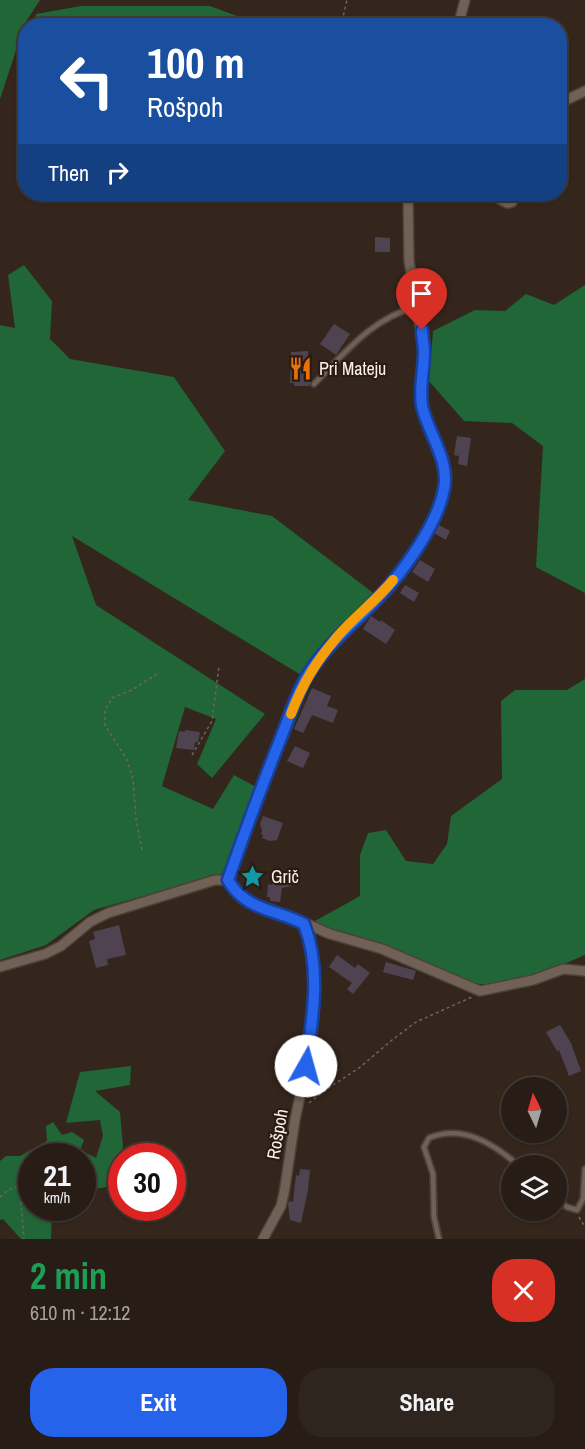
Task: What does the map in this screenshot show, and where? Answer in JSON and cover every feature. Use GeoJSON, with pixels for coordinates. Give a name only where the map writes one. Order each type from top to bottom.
{"type":"FeatureCollection","features":[{"type":"Feature","properties":{"kind":"street"},"geometry":{"type":"LineString","coordinates":[[460,18],[465,0]]}},
{"type":"Feature","properties":{"kind":"street"},"geometry":{"type":"LineString","coordinates":[[567,100],[585,91]]}},
{"type":"Feature","properties":{"kind":"street"},"geometry":{"type":"LineString","coordinates":[[228,880],[308,674],[338,636],[381,596],[400,572],[432,524],[442,501],[445,470],[425,420],[422,403],[421,375],[424,351],[409,261],[408,201]]}},
{"type":"Feature","properties":{"kind":"street"},"geometry":{"type":"LineString","coordinates":[[0,967],[45,954],[61,946],[90,922],[108,913],[215,880],[228,880]]}},
{"type":"Feature","properties":{"kind":"street"},"geometry":{"type":"LineString","coordinates":[[228,880],[243,899],[268,911],[291,917],[330,934],[382,949],[480,991],[532,980],[563,969],[585,971]]}},
{"type":"Feature","properties":{"kind":"street","name":"Rošpoh"},"geometry":{"type":"LineString","coordinates":[[263,1239],[282,1200],[306,1066],[314,1000],[314,978],[311,943],[304,924]]}},
{"type":"Feature","properties":{"kind":"lane"},"geometry":{"type":"LineString","coordinates":[[314,384],[366,332],[394,313],[416,307]]}},
{"type":"Feature","properties":{"kind":"lane"},"geometry":{"type":"LineString","coordinates":[[439,1239],[434,1217],[433,1174],[424,1150],[426,1141],[434,1136],[448,1134],[476,1137],[505,1155]]}},
{"type":"Feature","properties":{"kind":"lane"},"geometry":{"type":"LineString","coordinates":[[567,1207],[577,1210],[583,1199],[585,1169]]}},
{"type":"Feature","properties":{"kind":"path"},"geometry":{"type":"LineString","coordinates":[[342,18],[347,0]]}},
{"type":"Feature","properties":{"kind":"path"},"geometry":{"type":"LineString","coordinates":[[192,755],[212,721],[219,666]]}},
{"type":"Feature","properties":{"kind":"path"},"geometry":{"type":"LineString","coordinates":[[142,850],[136,819],[133,779],[127,760],[105,725],[105,710],[112,698],[132,690],[160,672]]}},
{"type":"Feature","properties":{"kind":"path"},"geometry":{"type":"LineString","coordinates":[[307,1105],[360,1068],[416,1022],[462,1003],[480,991]]}},
{"type":"Feature","properties":{"kind":"path"},"geometry":{"type":"LineString","coordinates":[[0,1197],[12,1188],[18,1187],[20,1190],[24,1239]]}},
{"type":"Feature","properties":{"kind":"path"},"geometry":{"type":"LineString","coordinates":[[577,1210],[585,1227]]}},
{"type":"Feature","properties":{"kind":"green space"},"geometry":{"type":"Polygon","coordinates":[[[0,0],[40,0],[28,18],[18,18],[18,44],[0,99],[0,0]]]}},
{"type":"Feature","properties":{"kind":"green space"},"geometry":{"type":"Polygon","coordinates":[[[81,6],[210,6],[242,18],[35,18],[36,14],[81,6]]]}},
{"type":"Feature","properties":{"kind":"green space"},"geometry":{"type":"Polygon","coordinates":[[[24,265],[52,301],[50,339],[70,359],[174,377],[225,451],[188,500],[272,516],[376,595],[336,633],[301,675],[72,536],[96,605],[265,714],[212,778],[197,764],[216,719],[185,707],[162,786],[213,809],[234,775],[258,788],[224,873],[94,910],[46,945],[0,960],[0,325],[15,328],[8,275],[24,265]]]}},
{"type":"Feature","properties":{"kind":"green space"},"geometry":{"type":"Polygon","coordinates":[[[585,285],[585,593],[536,567],[543,446],[512,423],[464,421],[429,381],[433,331],[475,310],[505,311],[526,294],[554,305],[585,285]]]}},
{"type":"Feature","properties":{"kind":"green space"},"geometry":{"type":"Polygon","coordinates":[[[585,679],[585,955],[531,978],[494,985],[467,983],[328,930],[315,921],[360,896],[360,855],[368,833],[386,830],[406,861],[433,864],[447,844],[451,816],[502,779],[501,701],[515,690],[567,690],[585,679]]]}},
{"type":"Feature","properties":{"kind":"green space"},"geometry":{"type":"Polygon","coordinates":[[[131,1066],[130,1085],[95,1091],[120,1112],[123,1143],[108,1143],[107,1187],[96,1189],[96,1158],[103,1136],[100,1120],[66,1123],[80,1072],[131,1066]]]}},
{"type":"Feature","properties":{"kind":"green space"},"geometry":{"type":"Polygon","coordinates":[[[53,1122],[62,1135],[72,1132],[84,1140],[83,1143],[43,1143],[47,1141],[46,1126],[53,1122]]]}},
{"type":"Feature","properties":{"kind":"green space"},"geometry":{"type":"Polygon","coordinates":[[[6,1156],[18,1156],[18,1221],[52,1221],[51,1239],[21,1239],[3,1219],[0,1220],[0,1161],[6,1156]]]}},
{"type":"Feature","properties":{"kind":"building"},"geometry":{"type":"Polygon","coordinates":[[[375,237],[390,238],[390,252],[375,252],[375,237]]]}},
{"type":"Feature","properties":{"kind":"building"},"geometry":{"type":"Polygon","coordinates":[[[334,324],[350,334],[336,355],[320,344],[334,324]]]}},
{"type":"Feature","properties":{"kind":"building"},"geometry":{"type":"Polygon","coordinates":[[[308,351],[308,369],[311,369],[312,380],[309,386],[294,386],[294,383],[290,383],[291,352],[308,351]]]}},
{"type":"Feature","properties":{"kind":"building"},"geometry":{"type":"Polygon","coordinates":[[[457,436],[471,438],[467,466],[458,464],[459,456],[454,455],[457,436]]]}},
{"type":"Feature","properties":{"kind":"building"},"geometry":{"type":"Polygon","coordinates":[[[439,525],[450,531],[446,540],[434,533],[439,525]]]}},
{"type":"Feature","properties":{"kind":"building"},"geometry":{"type":"Polygon","coordinates":[[[420,560],[435,569],[428,582],[412,572],[420,560]]]}},
{"type":"Feature","properties":{"kind":"building"},"geometry":{"type":"Polygon","coordinates":[[[405,585],[419,593],[414,602],[400,593],[405,585]]]}},
{"type":"Feature","properties":{"kind":"building"},"geometry":{"type":"Polygon","coordinates":[[[371,616],[395,630],[386,644],[363,629],[371,616]]]}},
{"type":"Feature","properties":{"kind":"building"},"geometry":{"type":"Polygon","coordinates":[[[312,688],[331,696],[327,706],[338,710],[333,723],[312,715],[303,733],[294,729],[312,688]]]}},
{"type":"Feature","properties":{"kind":"building"},"geometry":{"type":"Polygon","coordinates":[[[185,730],[200,732],[194,750],[176,748],[179,731],[185,732],[185,730]]]}},
{"type":"Feature","properties":{"kind":"building"},"geometry":{"type":"Polygon","coordinates":[[[295,746],[310,753],[303,768],[287,761],[295,746]]]}},
{"type":"Feature","properties":{"kind":"building"},"geometry":{"type":"Polygon","coordinates":[[[263,816],[283,823],[277,840],[270,841],[262,838],[260,824],[263,816]]]}},
{"type":"Feature","properties":{"kind":"building"},"geometry":{"type":"Polygon","coordinates":[[[290,878],[291,886],[282,888],[280,902],[270,901],[270,897],[267,897],[268,884],[272,885],[272,879],[290,878]]]}},
{"type":"Feature","properties":{"kind":"building"},"geometry":{"type":"Polygon","coordinates":[[[119,925],[126,955],[107,959],[108,965],[96,968],[89,941],[95,939],[93,932],[119,925]]]}},
{"type":"Feature","properties":{"kind":"building"},"geometry":{"type":"Polygon","coordinates":[[[337,955],[355,968],[358,964],[370,973],[353,994],[347,989],[352,983],[329,967],[337,955]]]}},
{"type":"Feature","properties":{"kind":"building"},"geometry":{"type":"Polygon","coordinates":[[[386,962],[416,971],[413,980],[383,972],[386,962]]]}},
{"type":"Feature","properties":{"kind":"building"},"geometry":{"type":"Polygon","coordinates":[[[560,1025],[571,1043],[581,1071],[569,1076],[559,1050],[557,1051],[546,1032],[560,1025]]]}},
{"type":"Feature","properties":{"kind":"building"},"geometry":{"type":"Polygon","coordinates":[[[300,1169],[310,1170],[301,1223],[290,1220],[288,1204],[289,1201],[293,1202],[296,1175],[299,1176],[300,1169]]]}},
{"type":"Feature","properties":{"kind":"slow traffic"},"geometry":{"type":"LineString","coordinates":[[291,714],[308,674],[338,636],[381,596],[393,580]]}},
{"type":"Feature","properties":{"kind":"place","name":"Pri Mateju"},"geometry":{"type":"Point","coordinates":[301,368]}},
{"type":"Feature","properties":{"kind":"place","name":"Grič"},"geometry":{"type":"Point","coordinates":[253,876]}},
{"type":"Feature","properties":{"kind":"route"},"geometry":{"type":"LineString","coordinates":[[306,1066],[314,1000],[313,958],[309,935],[304,924],[243,899],[228,880],[308,674],[338,636],[381,596],[400,572],[432,524],[442,501],[445,470],[425,420],[422,403],[421,375],[424,351],[422,330]]}}]}
